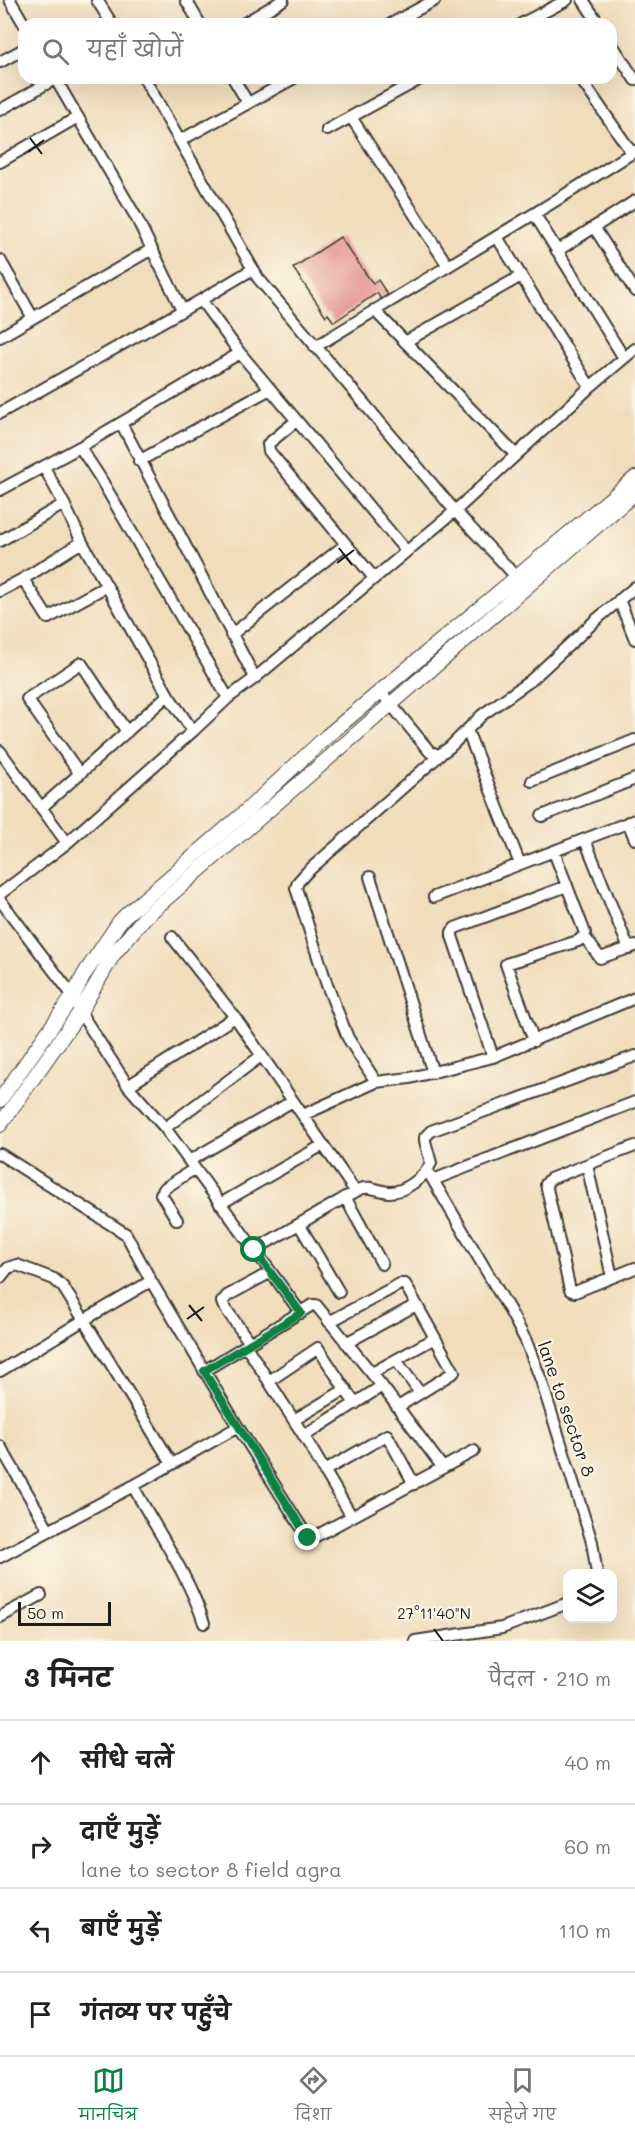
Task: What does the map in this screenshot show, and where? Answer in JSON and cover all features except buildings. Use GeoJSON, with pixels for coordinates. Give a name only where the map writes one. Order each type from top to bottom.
{"type":"FeatureCollection","features":[{"type":"Feature","properties":{"kind":"street"},"geometry":{"type":"LineString","coordinates":[[10,0],[20,18]]}},
{"type":"Feature","properties":{"kind":"street"},"geometry":{"type":"LineString","coordinates":[[97,0],[108,18]]}},
{"type":"Feature","properties":{"kind":"street"},"geometry":{"type":"LineString","coordinates":[[186,0],[196,18]]}},
{"type":"Feature","properties":{"kind":"street"},"geometry":{"type":"LineString","coordinates":[[253,18],[284,0]]}},
{"type":"Feature","properties":{"kind":"street"},"geometry":{"type":"LineString","coordinates":[[402,18],[435,0]]}},
{"type":"Feature","properties":{"kind":"street"},"geometry":{"type":"LineString","coordinates":[[543,18],[567,0]]}},
{"type":"Feature","properties":{"kind":"street"},"geometry":{"type":"LineString","coordinates":[[583,0],[595,18]]}},
{"type":"Feature","properties":{"kind":"street"},"geometry":{"type":"LineString","coordinates":[[617,52],[635,80]]}},
{"type":"Feature","properties":{"kind":"street"},"geometry":{"type":"LineString","coordinates":[[0,62],[18,53]]}},
{"type":"Feature","properties":{"kind":"street"},"geometry":{"type":"LineString","coordinates":[[0,110],[45,84]]}},
{"type":"Feature","properties":{"kind":"street"},"geometry":{"type":"LineString","coordinates":[[59,84],[136,218],[182,310]]}},
{"type":"Feature","properties":{"kind":"street"},"geometry":{"type":"LineString","coordinates":[[148,84],[258,278],[455,511],[521,582]]}},
{"type":"Feature","properties":{"kind":"street"},"geometry":{"type":"LineString","coordinates":[[237,84],[248,103]]}},
{"type":"Feature","properties":{"kind":"street"},"geometry":{"type":"LineString","coordinates":[[181,140],[283,84]]}},
{"type":"Feature","properties":{"kind":"street"},"geometry":{"type":"LineString","coordinates":[[327,130],[411,84]]}},
{"type":"Feature","properties":{"kind":"street"},"geometry":{"type":"LineString","coordinates":[[315,347],[535,215],[634,152],[584,84]]}},
{"type":"Feature","properties":{"kind":"street"},"geometry":{"type":"LineString","coordinates":[[0,162],[78,117]]}},
{"type":"Feature","properties":{"kind":"street"},"geometry":{"type":"LineString","coordinates":[[351,117],[448,266]]}},
{"type":"Feature","properties":{"kind":"street"},"geometry":{"type":"LineString","coordinates":[[557,251],[635,201]]}},
{"type":"Feature","properties":{"kind":"street"},"geometry":{"type":"LineString","coordinates":[[535,215],[624,358]]}},
{"type":"Feature","properties":{"kind":"street"},"geometry":{"type":"LineString","coordinates":[[594,227],[635,291]]}},
{"type":"Feature","properties":{"kind":"street"},"geometry":{"type":"LineString","coordinates":[[497,237],[590,387]]}},
{"type":"Feature","properties":{"kind":"street"},"geometry":{"type":"LineString","coordinates":[[0,338],[152,249]]}},
{"type":"Feature","properties":{"kind":"street"},"geometry":{"type":"LineString","coordinates":[[0,260],[33,318]]}},
{"type":"Feature","properties":{"kind":"street"},"geometry":{"type":"LineString","coordinates":[[0,413],[253,269]]}},
{"type":"Feature","properties":{"kind":"street"},"geometry":{"type":"LineString","coordinates":[[405,342],[521,276]]}},
{"type":"Feature","properties":{"kind":"street"},"geometry":{"type":"LineString","coordinates":[[201,300],[240,353],[406,551]]}},
{"type":"Feature","properties":{"kind":"street"},"geometry":{"type":"LineString","coordinates":[[374,310],[516,455]]}},
{"type":"Feature","properties":{"kind":"street"},"geometry":{"type":"LineString","coordinates":[[0,894],[67,843],[228,698],[455,511],[590,387],[635,349]]}},
{"type":"Feature","properties":{"kind":"street"},"geometry":{"type":"LineString","coordinates":[[0,490],[80,447],[240,353]]}},
{"type":"Feature","properties":{"kind":"street"},"geometry":{"type":"LineString","coordinates":[[139,461],[270,389]]}},
{"type":"Feature","properties":{"kind":"street"},"geometry":{"type":"LineString","coordinates":[[296,421],[268,444],[269,451],[374,578]]}},
{"type":"Feature","properties":{"kind":"street"},"geometry":{"type":"LineString","coordinates":[[121,423],[255,678]]}},
{"type":"Feature","properties":{"kind":"street"},"geometry":{"type":"LineString","coordinates":[[80,447],[228,698]]}},
{"type":"Feature","properties":{"kind":"street"},"geometry":{"type":"LineString","coordinates":[[44,467],[82,542],[168,695],[193,731]]}},
{"type":"Feature","properties":{"kind":"street"},"geometry":{"type":"LineString","coordinates":[[0,1125],[80,1012],[113,955],[144,917],[390,704],[635,478]]}},
{"type":"Feature","properties":{"kind":"street"},"geometry":{"type":"LineString","coordinates":[[0,1100],[73,996],[84,973],[120,921],[380,691],[635,493]]}},
{"type":"Feature","properties":{"kind":"street"},"geometry":{"type":"LineString","coordinates":[[0,541],[64,504]]}},
{"type":"Feature","properties":{"kind":"street"},"geometry":{"type":"LineString","coordinates":[[0,591],[82,542]]}},
{"type":"Feature","properties":{"kind":"street"},"geometry":{"type":"LineString","coordinates":[[231,634],[345,544]]}},
{"type":"Feature","properties":{"kind":"street"},"geometry":{"type":"LineString","coordinates":[[23,579],[48,618],[107,586]]}},
{"type":"Feature","properties":{"kind":"street"},"geometry":{"type":"LineString","coordinates":[[376,1082],[348,1038],[327,985],[296,888],[298,882],[482,715],[530,681],[635,587]]}},
{"type":"Feature","properties":{"kind":"street"},"geometry":{"type":"LineString","coordinates":[[619,600],[635,639]]}},
{"type":"Feature","properties":{"kind":"street"},"geometry":{"type":"LineString","coordinates":[[80,774],[27,699],[81,663],[127,732]]}},
{"type":"Feature","properties":{"kind":"street"},"geometry":{"type":"LineString","coordinates":[[380,691],[430,752],[436,756],[441,754]]}},
{"type":"Feature","properties":{"kind":"street"},"geometry":{"type":"LineString","coordinates":[[41,808],[168,695]]}},
{"type":"Feature","properties":{"kind":"street"},"geometry":{"type":"LineString","coordinates":[[467,730],[520,864]]}},
{"type":"Feature","properties":{"kind":"street"},"geometry":{"type":"LineString","coordinates":[[532,781],[635,740]]}},
{"type":"Feature","properties":{"kind":"street"},"geometry":{"type":"LineString","coordinates":[[0,751],[67,843]]}},
{"type":"Feature","properties":{"kind":"street"},"geometry":{"type":"LineString","coordinates":[[542,816],[635,779]]}},
{"type":"Feature","properties":{"kind":"street"},"geometry":{"type":"LineString","coordinates":[[434,897],[632,821],[635,839]]}},
{"type":"Feature","properties":{"kind":"street"},"geometry":{"type":"LineString","coordinates":[[554,852],[584,930],[584,936],[600,958],[632,947],[585,840]]}},
{"type":"Feature","properties":{"kind":"street"},"geometry":{"type":"LineString","coordinates":[[370,876],[433,1073]]}},
{"type":"Feature","properties":{"kind":"street"},"geometry":{"type":"LineString","coordinates":[[493,1057],[452,932],[455,928],[567,886]]}},
{"type":"Feature","properties":{"kind":"street"},"geometry":{"type":"LineString","coordinates":[[0,900],[73,996],[80,1012],[128,1086],[165,1128],[301,1313]]}},
{"type":"Feature","properties":{"kind":"street"},"geometry":{"type":"LineString","coordinates":[[534,1041],[506,964],[578,942],[584,936]]}},
{"type":"Feature","properties":{"kind":"street"},"geometry":{"type":"LineString","coordinates":[[172,937],[234,1017],[323,1145],[350,1194],[382,1264]]}},
{"type":"Feature","properties":{"kind":"street"},"geometry":{"type":"LineString","coordinates":[[303,1115],[376,1082],[433,1073],[493,1057],[635,998]]}},
{"type":"Feature","properties":{"kind":"street"},"geometry":{"type":"LineString","coordinates":[[128,1086],[234,1017]]}},
{"type":"Feature","properties":{"kind":"street"},"geometry":{"type":"LineString","coordinates":[[165,1128],[261,1056]]}},
{"type":"Feature","properties":{"kind":"street"},"geometry":{"type":"LineString","coordinates":[[430,1175],[430,1159],[425,1137],[431,1131],[635,1056]]}},
{"type":"Feature","properties":{"kind":"street"},"geometry":{"type":"LineString","coordinates":[[177,1220],[161,1194],[165,1188],[192,1165],[293,1101]]}},
{"type":"Feature","properties":{"kind":"street"},"geometry":{"type":"LineString","coordinates":[[254,1250],[350,1194],[367,1187],[396,1192],[422,1176],[635,1102]]}},
{"type":"Feature","properties":{"kind":"street"},"geometry":{"type":"LineString","coordinates":[[220,1204],[323,1145]]}},
{"type":"Feature","properties":{"kind":"street"},"geometry":{"type":"LineString","coordinates":[[635,1146],[550,1179],[546,1184],[570,1290],[575,1292],[635,1268]]}},
{"type":"Feature","properties":{"kind":"street"},"geometry":{"type":"LineString","coordinates":[[0,1154],[122,1229],[130,1239],[151,1281],[204,1371],[306,1536],[312,1538],[474,1451]]}},
{"type":"Feature","properties":{"kind":"street"},"geometry":{"type":"LineString","coordinates":[[587,1166],[612,1277]]}},
{"type":"Feature","properties":{"kind":"street","name":"lane to sector 8"},"geometry":{"type":"LineString","coordinates":[[430,1175],[526,1341],[541,1380],[592,1542],[596,1569]]}},
{"type":"Feature","properties":{"kind":"street"},"geometry":{"type":"LineString","coordinates":[[299,1224],[339,1292]]}},
{"type":"Feature","properties":{"kind":"street"},"geometry":{"type":"LineString","coordinates":[[0,1278],[8,1268],[17,1265],[54,1279],[63,1287],[172,1464]]}},
{"type":"Feature","properties":{"kind":"street"},"geometry":{"type":"LineString","coordinates":[[271,1272],[227,1296],[222,1302],[352,1517]]}},
{"type":"Feature","properties":{"kind":"street"},"geometry":{"type":"LineString","coordinates":[[0,1371],[151,1281]]}},
{"type":"Feature","properties":{"kind":"street"},"geometry":{"type":"LineString","coordinates":[[329,1322],[401,1283],[405,1284],[454,1372],[398,1407]]}},
{"type":"Feature","properties":{"kind":"street"},"geometry":{"type":"LineString","coordinates":[[204,1371],[312,1305],[316,1305],[372,1373],[443,1468]]}},
{"type":"Feature","properties":{"kind":"street"},"geometry":{"type":"LineString","coordinates":[[346,1343],[416,1305]]}},
{"type":"Feature","properties":{"kind":"street"},"geometry":{"type":"LineString","coordinates":[[372,1373],[435,1338]]}},
{"type":"Feature","properties":{"kind":"street"},"geometry":{"type":"LineString","coordinates":[[268,1381],[318,1348],[355,1404]]}},
{"type":"Feature","properties":{"kind":"street"},"geometry":{"type":"LineString","coordinates":[[396,1360],[420,1393]]}},
{"type":"Feature","properties":{"kind":"street"},"geometry":{"type":"LineString","coordinates":[[304,1436],[382,1386]]}},
{"type":"Feature","properties":{"kind":"street"},"geometry":{"type":"LineString","coordinates":[[294,1420],[346,1389]]}},
{"type":"Feature","properties":{"kind":"street"},"geometry":{"type":"LineString","coordinates":[[0,1557],[238,1427]]}},
{"type":"Feature","properties":{"kind":"street"},"geometry":{"type":"LineString","coordinates":[[324,1471],[387,1435],[414,1484]]}},
{"type":"Feature","properties":{"kind":"street"},"geometry":{"type":"LineString","coordinates":[[0,1446],[49,1530]]}},
{"type":"Feature","properties":{"kind":"street"},"geometry":{"type":"LineString","coordinates":[[133,1486],[180,1568],[199,1607],[204,1623]]}},
{"type":"Feature","properties":{"kind":"street"},"geometry":{"type":"LineString","coordinates":[[0,1617],[41,1595]]}},
{"type":"Feature","properties":{"kind":"street"},"geometry":{"type":"LineString","coordinates":[[415,1641],[502,1628],[563,1605]]}},
{"type":"Feature","properties":{"kind":"route"},"geometry":{"type":"LineString","coordinates":[[254,1250],[301,1313],[204,1371],[308,1538]]}}]}
